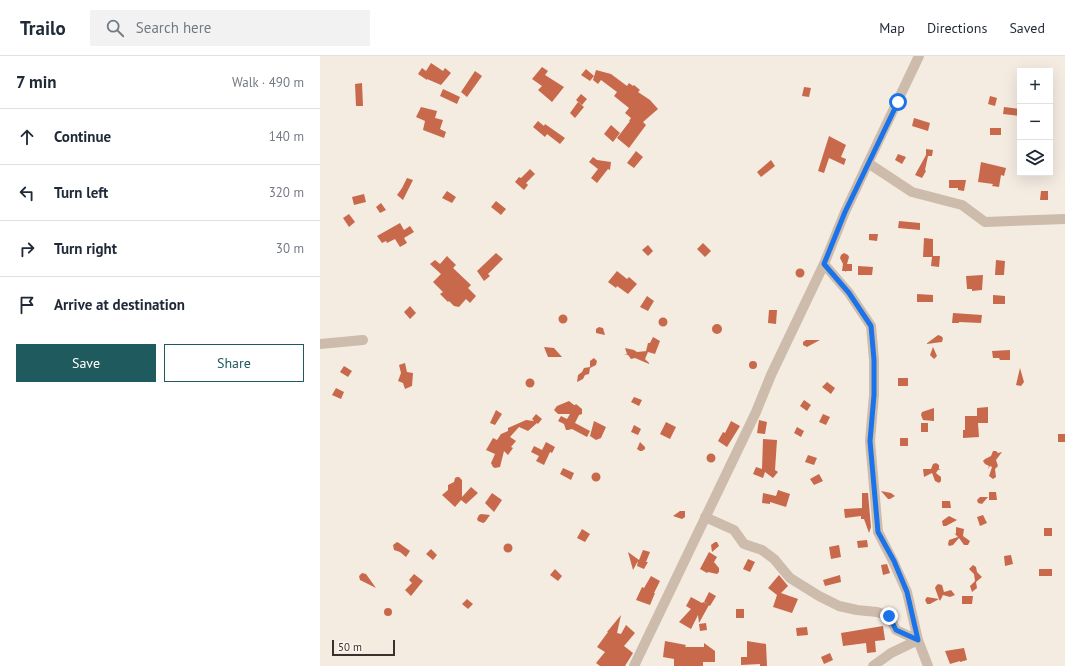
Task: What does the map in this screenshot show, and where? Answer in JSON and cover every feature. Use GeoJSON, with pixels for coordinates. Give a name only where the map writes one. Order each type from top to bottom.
{"type":"FeatureCollection","features":[{"type":"Feature","properties":{"kind":"street"},"geometry":{"type":"LineString","coordinates":[[634,666],[756,412],[771,374],[824,264],[845,212],[919,56]]}},
{"type":"Feature","properties":{"kind":"street"},"geometry":{"type":"LineString","coordinates":[[868,163],[912,192],[962,205],[985,222],[1065,218]]}},
{"type":"Feature","properties":{"kind":"street"},"geometry":{"type":"LineString","coordinates":[[824,264],[849,293],[871,326],[874,374],[870,441],[878,532],[894,561],[907,592],[918,640],[928,666]]}},
{"type":"Feature","properties":{"kind":"street"},"geometry":{"type":"LineString","coordinates":[[320,344],[363,340]]}},
{"type":"Feature","properties":{"kind":"street"},"geometry":{"type":"LineString","coordinates":[[705,517],[734,530],[744,544],[762,550],[774,559],[790,578],[819,596],[839,606],[877,612],[889,616],[896,630],[918,640]]}},
{"type":"Feature","properties":{"kind":"street"},"geometry":{"type":"LineString","coordinates":[[873,666],[891,653],[918,640]]}},
{"type":"Feature","properties":{"kind":"building"},"geometry":{"type":"Polygon","coordinates":[[[431,63],[443,71],[445,68],[451,73],[441,85],[427,80],[418,74],[422,68],[426,71],[431,63]]]}},
{"type":"Feature","properties":{"kind":"building"},"geometry":{"type":"Polygon","coordinates":[[[542,67],[548,71],[545,75],[564,87],[552,102],[538,90],[542,86],[532,79],[542,67]]]}},
{"type":"Feature","properties":{"kind":"building"},"geometry":{"type":"Polygon","coordinates":[[[586,69],[594,76],[590,81],[581,75],[586,69]]]}},
{"type":"Feature","properties":{"kind":"building"},"geometry":{"type":"Polygon","coordinates":[[[596,70],[611,74],[627,86],[629,83],[633,86],[634,85],[640,90],[638,92],[650,100],[658,109],[643,122],[646,125],[629,148],[617,138],[630,121],[631,118],[625,113],[629,108],[614,96],[617,92],[601,80],[598,84],[593,80],[596,70]]]}},
{"type":"Feature","properties":{"kind":"building"},"geometry":{"type":"Polygon","coordinates":[[[475,71],[482,76],[467,97],[461,92],[475,71]]]}},
{"type":"Feature","properties":{"kind":"building"},"geometry":{"type":"Polygon","coordinates":[[[362,83],[363,106],[356,106],[355,84],[362,83]]]}},
{"type":"Feature","properties":{"kind":"building"},"geometry":{"type":"Polygon","coordinates":[[[804,87],[811,88],[809,97],[802,96],[804,87]]]}},
{"type":"Feature","properties":{"kind":"building"},"geometry":{"type":"Polygon","coordinates":[[[443,89],[460,97],[457,104],[440,96],[443,89]]]}},
{"type":"Feature","properties":{"kind":"building"},"geometry":{"type":"Polygon","coordinates":[[[581,94],[587,99],[582,105],[576,100],[581,94]]]}},
{"type":"Feature","properties":{"kind":"building"},"geometry":{"type":"Polygon","coordinates":[[[990,96],[997,98],[995,106],[988,104],[990,96]]]}},
{"type":"Feature","properties":{"kind":"building"},"geometry":{"type":"Polygon","coordinates":[[[578,102],[584,107],[575,118],[570,113],[578,102]]]}},
{"type":"Feature","properties":{"kind":"building"},"geometry":{"type":"Polygon","coordinates":[[[421,107],[437,111],[435,118],[443,120],[440,129],[446,132],[444,138],[423,130],[425,121],[416,117],[421,107]]]}},
{"type":"Feature","properties":{"kind":"building"},"geometry":{"type":"Polygon","coordinates":[[[1004,107],[1017,109],[1017,116],[1003,114],[1004,107]]]}},
{"type":"Feature","properties":{"kind":"building"},"geometry":{"type":"Polygon","coordinates":[[[914,118],[930,123],[928,131],[912,126],[914,118]]]}},
{"type":"Feature","properties":{"kind":"building"},"geometry":{"type":"Polygon","coordinates":[[[538,121],[565,138],[560,144],[547,134],[545,137],[533,127],[538,121]]]}},
{"type":"Feature","properties":{"kind":"building"},"geometry":{"type":"Polygon","coordinates":[[[611,125],[620,133],[613,142],[604,134],[611,125]]]}},
{"type":"Feature","properties":{"kind":"building"},"geometry":{"type":"Polygon","coordinates":[[[990,128],[1001,128],[1001,135],[990,135],[990,128]]]}},
{"type":"Feature","properties":{"kind":"building"},"geometry":{"type":"Polygon","coordinates":[[[829,136],[846,145],[841,157],[846,159],[844,165],[829,158],[824,173],[818,171],[829,136]]]}},
{"type":"Feature","properties":{"kind":"building"},"geometry":{"type":"Polygon","coordinates":[[[926,149],[933,150],[932,156],[928,156],[926,171],[922,178],[915,175],[926,155],[926,149]]]}},
{"type":"Feature","properties":{"kind":"building"},"geometry":{"type":"Polygon","coordinates":[[[636,151],[643,157],[634,168],[627,163],[636,151]]]}},
{"type":"Feature","properties":{"kind":"building"},"geometry":{"type":"Polygon","coordinates":[[[898,154],[906,157],[902,164],[895,160],[898,154]]]}},
{"type":"Feature","properties":{"kind":"building"},"geometry":{"type":"Polygon","coordinates":[[[593,157],[597,160],[611,162],[610,170],[608,169],[597,183],[591,178],[598,169],[589,162],[593,157]]]}},
{"type":"Feature","properties":{"kind":"building"},"geometry":{"type":"Polygon","coordinates":[[[771,160],[775,166],[761,177],[757,172],[771,160]]]}},
{"type":"Feature","properties":{"kind":"building"},"geometry":{"type":"Polygon","coordinates":[[[981,162],[1006,168],[1004,176],[1001,175],[999,187],[992,186],[993,184],[978,182],[981,162]]]}},
{"type":"Feature","properties":{"kind":"building"},"geometry":{"type":"Polygon","coordinates":[[[530,169],[535,174],[526,183],[528,185],[524,190],[515,182],[530,169]]]}},
{"type":"Feature","properties":{"kind":"building"},"geometry":{"type":"Polygon","coordinates":[[[407,178],[413,180],[403,200],[397,195],[407,178]]]}},
{"type":"Feature","properties":{"kind":"building"},"geometry":{"type":"Polygon","coordinates":[[[949,180],[966,180],[964,191],[958,190],[958,188],[949,188],[949,180]]]}},
{"type":"Feature","properties":{"kind":"building"},"geometry":{"type":"Polygon","coordinates":[[[447,191],[456,197],[452,203],[442,198],[447,191]]]}},
{"type":"Feature","properties":{"kind":"building"},"geometry":{"type":"Polygon","coordinates":[[[1041,191],[1048,191],[1048,200],[1040,200],[1041,191]]]}},
{"type":"Feature","properties":{"kind":"building"},"geometry":{"type":"Polygon","coordinates":[[[364,194],[366,202],[354,205],[352,197],[364,194]]]}},
{"type":"Feature","properties":{"kind":"building"},"geometry":{"type":"Polygon","coordinates":[[[496,201],[506,209],[501,215],[491,207],[496,201]]]}},
{"type":"Feature","properties":{"kind":"building"},"geometry":{"type":"Polygon","coordinates":[[[381,203],[386,210],[380,213],[376,207],[381,203]]]}},
{"type":"Feature","properties":{"kind":"building"},"geometry":{"type":"Polygon","coordinates":[[[349,214],[355,222],[349,227],[343,218],[349,214]]]}},
{"type":"Feature","properties":{"kind":"building"},"geometry":{"type":"Polygon","coordinates":[[[899,221],[920,223],[920,230],[898,228],[899,221]]]}},
{"type":"Feature","properties":{"kind":"building"},"geometry":{"type":"Polygon","coordinates":[[[400,223],[404,230],[410,226],[414,232],[404,238],[407,243],[400,247],[395,239],[387,243],[386,241],[382,243],[377,236],[400,223]]]}},
{"type":"Feature","properties":{"kind":"building"},"geometry":{"type":"Polygon","coordinates":[[[869,234],[878,234],[877,241],[869,240],[869,234]]]}},
{"type":"Feature","properties":{"kind":"building"},"geometry":{"type":"Polygon","coordinates":[[[924,238],[933,239],[933,256],[940,256],[939,267],[931,266],[932,257],[923,257],[924,238]]]}},
{"type":"Feature","properties":{"kind":"building"},"geometry":{"type":"Polygon","coordinates":[[[703,243],[711,251],[705,257],[697,249],[703,243]]]}},
{"type":"Feature","properties":{"kind":"building"},"geometry":{"type":"Polygon","coordinates":[[[648,245],[653,251],[648,256],[642,250],[648,245]]]}},
{"type":"Feature","properties":{"kind":"building"},"geometry":{"type":"Polygon","coordinates":[[[496,253],[503,259],[488,274],[490,276],[484,281],[477,271],[496,253]]]}},
{"type":"Feature","properties":{"kind":"building"},"geometry":{"type":"Polygon","coordinates":[[[844,253],[849,257],[847,264],[852,264],[852,271],[842,271],[843,264],[840,258],[844,253]]]}},
{"type":"Feature","properties":{"kind":"building"},"geometry":{"type":"Polygon","coordinates":[[[447,256],[456,265],[453,268],[471,285],[468,288],[476,296],[470,303],[466,299],[459,307],[454,306],[449,301],[448,302],[440,294],[443,292],[433,282],[441,274],[430,264],[435,260],[440,264],[447,256]]]}},
{"type":"Feature","properties":{"kind":"building"},"geometry":{"type":"Polygon","coordinates":[[[996,260],[1005,261],[1004,275],[995,275],[996,260]]]}},
{"type":"Feature","properties":{"kind":"building"},"geometry":{"type":"Polygon","coordinates":[[[858,266],[873,267],[872,275],[858,275],[858,266]]]}},
{"type":"Feature","properties":{"kind":"building"},"geometry":{"type":"Polygon","coordinates":[[[798,269],[802,269],[804,273],[802,277],[798,277],[796,275],[796,271],[798,269]]]}},
{"type":"Feature","properties":{"kind":"building"},"geometry":{"type":"Polygon","coordinates":[[[617,271],[627,279],[629,277],[637,284],[628,294],[617,286],[616,288],[608,282],[617,271]]]}},
{"type":"Feature","properties":{"kind":"building"},"geometry":{"type":"Polygon","coordinates":[[[983,275],[982,290],[972,291],[972,289],[967,289],[966,276],[983,275]]]}},
{"type":"Feature","properties":{"kind":"building"},"geometry":{"type":"Polygon","coordinates":[[[917,294],[933,295],[933,302],[917,302],[917,294]]]}},
{"type":"Feature","properties":{"kind":"building"},"geometry":{"type":"Polygon","coordinates":[[[993,295],[1005,296],[1005,304],[993,304],[993,295]]]}},
{"type":"Feature","properties":{"kind":"building"},"geometry":{"type":"Polygon","coordinates":[[[647,296],[654,301],[648,311],[640,307],[647,296]]]}},
{"type":"Feature","properties":{"kind":"building"},"geometry":{"type":"Polygon","coordinates":[[[410,306],[416,313],[410,319],[404,312],[410,306]]]}},
{"type":"Feature","properties":{"kind":"building"},"geometry":{"type":"Polygon","coordinates":[[[769,310],[777,310],[776,324],[768,323],[769,310]]]}},
{"type":"Feature","properties":{"kind":"building"},"geometry":{"type":"Polygon","coordinates":[[[953,313],[982,315],[981,323],[952,323],[953,313]]]}},
{"type":"Feature","properties":{"kind":"building"},"geometry":{"type":"Polygon","coordinates":[[[561,315],[565,315],[567,319],[565,323],[561,323],[559,321],[559,317],[561,315]]]}},
{"type":"Feature","properties":{"kind":"building"},"geometry":{"type":"Polygon","coordinates":[[[663,317],[668,322],[663,327],[658,322],[663,317]]]}},
{"type":"Feature","properties":{"kind":"building"},"geometry":{"type":"Polygon","coordinates":[[[717,324],[722,329],[717,334],[712,329],[717,324]]]}},
{"type":"Feature","properties":{"kind":"building"},"geometry":{"type":"Polygon","coordinates":[[[599,327],[603,328],[605,335],[596,333],[596,329],[599,327]]]}},
{"type":"Feature","properties":{"kind":"building"},"geometry":{"type":"Polygon","coordinates":[[[938,335],[943,338],[942,342],[926,344],[938,335]]]}},
{"type":"Feature","properties":{"kind":"building"},"geometry":{"type":"Polygon","coordinates":[[[653,337],[660,341],[655,354],[648,352],[645,359],[649,364],[635,358],[631,359],[628,355],[624,354],[627,354],[625,348],[637,352],[647,351],[648,343],[650,343],[653,337]]]}},
{"type":"Feature","properties":{"kind":"building"},"geometry":{"type":"Polygon","coordinates":[[[806,340],[820,340],[807,347],[803,345],[803,342],[806,340]]]}},
{"type":"Feature","properties":{"kind":"building"},"geometry":{"type":"Polygon","coordinates":[[[544,347],[554,348],[562,357],[548,357],[544,347]]]}},
{"type":"Feature","properties":{"kind":"building"},"geometry":{"type":"Polygon","coordinates":[[[933,347],[937,356],[934,359],[930,355],[933,347]]]}},
{"type":"Feature","properties":{"kind":"building"},"geometry":{"type":"Polygon","coordinates":[[[1010,350],[1010,360],[993,358],[992,351],[1010,350]]]}},
{"type":"Feature","properties":{"kind":"building"},"geometry":{"type":"Polygon","coordinates":[[[594,358],[597,361],[596,365],[590,368],[589,374],[585,375],[583,379],[577,382],[578,375],[584,368],[590,367],[590,361],[594,358]]]}},
{"type":"Feature","properties":{"kind":"building"},"geometry":{"type":"Polygon","coordinates":[[[751,361],[755,361],[757,365],[755,369],[751,369],[749,367],[749,363],[751,361]]]}},
{"type":"Feature","properties":{"kind":"building"},"geometry":{"type":"Polygon","coordinates":[[[405,363],[407,372],[413,373],[412,386],[405,389],[403,383],[398,381],[401,373],[399,365],[405,363]]]}},
{"type":"Feature","properties":{"kind":"building"},"geometry":{"type":"Polygon","coordinates":[[[344,366],[352,371],[348,377],[340,372],[344,366]]]}},
{"type":"Feature","properties":{"kind":"building"},"geometry":{"type":"Polygon","coordinates":[[[1020,368],[1024,382],[1021,386],[1016,385],[1020,368]]]}},
{"type":"Feature","properties":{"kind":"building"},"geometry":{"type":"Polygon","coordinates":[[[898,378],[908,378],[908,386],[898,386],[898,378]]]}},
{"type":"Feature","properties":{"kind":"building"},"geometry":{"type":"Polygon","coordinates":[[[528,379],[532,379],[534,383],[532,387],[528,387],[526,385],[526,381],[528,379]]]}},
{"type":"Feature","properties":{"kind":"building"},"geometry":{"type":"Polygon","coordinates":[[[827,382],[835,388],[831,394],[822,387],[827,382]]]}},
{"type":"Feature","properties":{"kind":"building"},"geometry":{"type":"Polygon","coordinates":[[[336,388],[344,392],[341,399],[332,395],[336,388]]]}},
{"type":"Feature","properties":{"kind":"building"},"geometry":{"type":"Polygon","coordinates":[[[634,397],[642,400],[639,406],[631,402],[634,397]]]}},
{"type":"Feature","properties":{"kind":"building"},"geometry":{"type":"Polygon","coordinates":[[[804,400],[811,405],[807,411],[800,406],[804,400]]]}},
{"type":"Feature","properties":{"kind":"building"},"geometry":{"type":"Polygon","coordinates":[[[569,401],[582,409],[582,414],[579,415],[575,423],[590,431],[587,437],[572,429],[566,430],[564,424],[558,421],[561,416],[567,419],[570,414],[558,414],[554,410],[557,406],[569,401]]]}},
{"type":"Feature","properties":{"kind":"building"},"geometry":{"type":"Polygon","coordinates":[[[988,407],[988,423],[978,423],[979,437],[963,438],[963,430],[965,430],[965,416],[977,416],[977,408],[988,407]]]}},
{"type":"Feature","properties":{"kind":"building"},"geometry":{"type":"Polygon","coordinates":[[[934,408],[934,421],[923,420],[921,415],[922,412],[934,408]]]}},
{"type":"Feature","properties":{"kind":"building"},"geometry":{"type":"Polygon","coordinates":[[[496,410],[502,414],[495,425],[490,423],[496,410]]]}},
{"type":"Feature","properties":{"kind":"building"},"geometry":{"type":"Polygon","coordinates":[[[536,414],[542,419],[538,424],[537,423],[528,431],[519,427],[510,437],[516,441],[511,447],[513,448],[508,455],[504,451],[500,467],[493,467],[491,463],[495,454],[486,450],[493,438],[497,440],[501,434],[508,431],[508,428],[526,420],[534,421],[532,419],[536,414]]]}},
{"type":"Feature","properties":{"kind":"building"},"geometry":{"type":"Polygon","coordinates":[[[823,414],[830,417],[826,425],[819,422],[823,414]]]}},
{"type":"Feature","properties":{"kind":"building"},"geometry":{"type":"Polygon","coordinates":[[[759,420],[767,422],[765,434],[757,433],[759,420]]]}},
{"type":"Feature","properties":{"kind":"building"},"geometry":{"type":"Polygon","coordinates":[[[594,421],[606,427],[601,438],[596,440],[590,436],[594,421]]]}},
{"type":"Feature","properties":{"kind":"building"},"geometry":{"type":"Polygon","coordinates":[[[731,421],[740,426],[727,447],[718,441],[723,432],[725,433],[731,421]]]}},
{"type":"Feature","properties":{"kind":"building"},"geometry":{"type":"Polygon","coordinates":[[[666,422],[676,427],[670,439],[660,434],[666,422]]]}},
{"type":"Feature","properties":{"kind":"building"},"geometry":{"type":"Polygon","coordinates":[[[921,423],[928,423],[928,432],[921,432],[921,423]]]}},
{"type":"Feature","properties":{"kind":"building"},"geometry":{"type":"Polygon","coordinates":[[[634,425],[641,429],[638,435],[631,432],[634,425]]]}},
{"type":"Feature","properties":{"kind":"building"},"geometry":{"type":"Polygon","coordinates":[[[797,427],[804,431],[801,437],[794,433],[797,427]]]}},
{"type":"Feature","properties":{"kind":"building"},"geometry":{"type":"Polygon","coordinates":[[[1058,434],[1065,434],[1065,442],[1058,442],[1058,434]]]}},
{"type":"Feature","properties":{"kind":"building"},"geometry":{"type":"Polygon","coordinates":[[[900,438],[908,438],[908,446],[900,446],[900,438]]]}},
{"type":"Feature","properties":{"kind":"building"},"geometry":{"type":"Polygon","coordinates":[[[763,439],[777,440],[775,470],[778,472],[773,478],[765,472],[763,478],[753,474],[756,467],[762,469],[763,439]]]}},
{"type":"Feature","properties":{"kind":"building"},"geometry":{"type":"Polygon","coordinates":[[[546,442],[555,447],[552,453],[550,452],[544,465],[536,461],[539,456],[531,452],[534,446],[542,450],[546,442]]]}},
{"type":"Feature","properties":{"kind":"building"},"geometry":{"type":"Polygon","coordinates":[[[640,442],[645,447],[642,451],[637,449],[640,442]]]}},
{"type":"Feature","properties":{"kind":"building"},"geometry":{"type":"Polygon","coordinates":[[[993,451],[998,453],[1002,452],[996,460],[998,466],[995,469],[996,477],[993,479],[989,476],[992,467],[990,466],[988,469],[989,466],[983,461],[991,456],[993,451]]]}},
{"type":"Feature","properties":{"kind":"building"},"geometry":{"type":"Polygon","coordinates":[[[711,453],[716,458],[711,463],[706,458],[711,453]]]}},
{"type":"Feature","properties":{"kind":"building"},"geometry":{"type":"Polygon","coordinates":[[[808,455],[817,458],[814,465],[805,462],[808,455]]]}},
{"type":"Feature","properties":{"kind":"building"},"geometry":{"type":"Polygon","coordinates":[[[936,463],[939,465],[939,469],[941,469],[936,473],[941,477],[941,481],[939,483],[935,481],[932,473],[924,477],[923,469],[931,469],[933,464],[936,463]]]}},
{"type":"Feature","properties":{"kind":"building"},"geometry":{"type":"Polygon","coordinates":[[[563,468],[574,473],[571,480],[560,474],[563,468]]]}},
{"type":"Feature","properties":{"kind":"building"},"geometry":{"type":"Polygon","coordinates":[[[594,473],[598,473],[600,477],[598,481],[594,481],[592,479],[592,475],[594,473]]]}},
{"type":"Feature","properties":{"kind":"building"},"geometry":{"type":"Polygon","coordinates":[[[819,474],[823,481],[814,485],[810,479],[819,474]]]}},
{"type":"Feature","properties":{"kind":"building"},"geometry":{"type":"Polygon","coordinates":[[[457,477],[462,480],[462,497],[471,487],[478,493],[466,504],[461,500],[455,507],[442,495],[448,490],[448,485],[454,482],[455,478],[457,477]]]}},
{"type":"Feature","properties":{"kind":"building"},"geometry":{"type":"Polygon","coordinates":[[[778,490],[790,494],[786,507],[770,502],[770,504],[762,503],[763,493],[776,496],[778,490]]]}},
{"type":"Feature","properties":{"kind":"building"},"geometry":{"type":"Polygon","coordinates":[[[881,491],[891,493],[895,496],[888,499],[881,491]]]}},
{"type":"Feature","properties":{"kind":"building"},"geometry":{"type":"Polygon","coordinates":[[[989,492],[996,492],[997,500],[989,500],[989,492]]]}},
{"type":"Feature","properties":{"kind":"building"},"geometry":{"type":"Polygon","coordinates":[[[492,493],[502,500],[494,512],[485,503],[492,493]]]}},
{"type":"Feature","properties":{"kind":"building"},"geometry":{"type":"Polygon","coordinates":[[[862,493],[868,493],[871,527],[869,533],[864,519],[861,519],[861,516],[845,518],[844,509],[862,508],[862,493]]]}},
{"type":"Feature","properties":{"kind":"building"},"geometry":{"type":"Polygon","coordinates":[[[980,497],[988,497],[982,504],[978,503],[977,500],[980,497]]]}},
{"type":"Feature","properties":{"kind":"building"},"geometry":{"type":"Polygon","coordinates":[[[942,501],[950,501],[951,508],[942,508],[942,501]]]}},
{"type":"Feature","properties":{"kind":"building"},"geometry":{"type":"Polygon","coordinates":[[[680,511],[685,511],[685,517],[682,519],[673,516],[680,511]]]}},
{"type":"Feature","properties":{"kind":"building"},"geometry":{"type":"Polygon","coordinates":[[[481,514],[490,515],[483,523],[477,519],[481,514]]]}},
{"type":"Feature","properties":{"kind":"building"},"geometry":{"type":"Polygon","coordinates":[[[983,515],[987,523],[980,526],[977,517],[983,515]]]}},
{"type":"Feature","properties":{"kind":"building"},"geometry":{"type":"Polygon","coordinates":[[[949,516],[957,520],[943,526],[942,521],[949,516]]]}},
{"type":"Feature","properties":{"kind":"building"},"geometry":{"type":"Polygon","coordinates":[[[956,527],[964,529],[963,536],[970,541],[968,545],[964,545],[959,538],[953,545],[949,546],[949,540],[958,537],[954,533],[956,534],[956,527]]]}},
{"type":"Feature","properties":{"kind":"building"},"geometry":{"type":"Polygon","coordinates":[[[1044,528],[1052,528],[1052,536],[1044,536],[1044,528]]]}},
{"type":"Feature","properties":{"kind":"building"},"geometry":{"type":"Polygon","coordinates":[[[582,529],[590,534],[585,542],[577,538],[582,529]]]}},
{"type":"Feature","properties":{"kind":"building"},"geometry":{"type":"Polygon","coordinates":[[[867,540],[868,547],[858,548],[857,541],[867,540]]]}},
{"type":"Feature","properties":{"kind":"building"},"geometry":{"type":"Polygon","coordinates":[[[397,542],[410,551],[406,557],[400,552],[394,550],[393,545],[397,542]]]}},
{"type":"Feature","properties":{"kind":"building"},"geometry":{"type":"Polygon","coordinates":[[[717,542],[719,546],[712,552],[711,545],[717,542]]]}},
{"type":"Feature","properties":{"kind":"building"},"geometry":{"type":"Polygon","coordinates":[[[506,544],[510,544],[512,548],[510,552],[506,552],[504,550],[504,546],[506,544]]]}},
{"type":"Feature","properties":{"kind":"building"},"geometry":{"type":"Polygon","coordinates":[[[839,545],[841,557],[831,559],[829,547],[839,545]]]}},
{"type":"Feature","properties":{"kind":"building"},"geometry":{"type":"Polygon","coordinates":[[[431,549],[437,555],[433,560],[426,554],[431,549]]]}},
{"type":"Feature","properties":{"kind":"building"},"geometry":{"type":"Polygon","coordinates":[[[643,550],[650,552],[646,562],[648,562],[644,569],[637,566],[638,561],[633,570],[628,552],[639,560],[643,550]]]}},
{"type":"Feature","properties":{"kind":"building"},"geometry":{"type":"Polygon","coordinates":[[[709,552],[717,557],[714,562],[719,568],[719,572],[717,574],[707,573],[700,569],[709,552]]]}},
{"type":"Feature","properties":{"kind":"building"},"geometry":{"type":"Polygon","coordinates":[[[1011,555],[1013,564],[1005,566],[1004,556],[1011,555]]]}},
{"type":"Feature","properties":{"kind":"building"},"geometry":{"type":"Polygon","coordinates":[[[748,559],[755,562],[750,572],[743,569],[748,559]]]}},
{"type":"Feature","properties":{"kind":"building"},"geometry":{"type":"Polygon","coordinates":[[[887,564],[890,573],[883,575],[881,565],[887,564]]]}},
{"type":"Feature","properties":{"kind":"building"},"geometry":{"type":"Polygon","coordinates":[[[973,565],[982,577],[976,582],[977,588],[972,592],[970,586],[975,581],[974,574],[969,569],[973,565]]]}},
{"type":"Feature","properties":{"kind":"building"},"geometry":{"type":"Polygon","coordinates":[[[555,569],[562,576],[558,581],[550,575],[555,569]]]}},
{"type":"Feature","properties":{"kind":"building"},"geometry":{"type":"Polygon","coordinates":[[[1039,569],[1052,569],[1052,576],[1039,576],[1039,569]]]}},
{"type":"Feature","properties":{"kind":"building"},"geometry":{"type":"Polygon","coordinates":[[[362,573],[366,574],[376,588],[360,580],[359,576],[362,573]]]}},
{"type":"Feature","properties":{"kind":"building"},"geometry":{"type":"Polygon","coordinates":[[[414,574],[423,581],[411,596],[405,590],[412,583],[409,580],[414,574]]]}},
{"type":"Feature","properties":{"kind":"building"},"geometry":{"type":"Polygon","coordinates":[[[779,575],[788,586],[781,593],[798,599],[792,613],[773,607],[777,595],[768,588],[779,575]]]}},
{"type":"Feature","properties":{"kind":"building"},"geometry":{"type":"Polygon","coordinates":[[[840,575],[841,582],[825,586],[823,580],[840,575]]]}},
{"type":"Feature","properties":{"kind":"building"},"geometry":{"type":"Polygon","coordinates":[[[651,576],[660,581],[650,605],[636,600],[642,587],[644,588],[651,576]]]}},
{"type":"Feature","properties":{"kind":"building"},"geometry":{"type":"Polygon","coordinates":[[[938,584],[942,585],[944,592],[951,590],[955,595],[950,597],[943,595],[940,601],[935,588],[938,584]]]}},
{"type":"Feature","properties":{"kind":"building"},"geometry":{"type":"Polygon","coordinates":[[[709,592],[716,596],[710,606],[704,602],[709,592]]]}},
{"type":"Feature","properties":{"kind":"building"},"geometry":{"type":"Polygon","coordinates":[[[962,596],[973,596],[972,604],[962,604],[962,596]]]}},
{"type":"Feature","properties":{"kind":"building"},"geometry":{"type":"Polygon","coordinates":[[[691,597],[709,605],[699,623],[698,615],[691,629],[679,622],[691,609],[686,606],[691,597]]]}},
{"type":"Feature","properties":{"kind":"building"},"geometry":{"type":"Polygon","coordinates":[[[927,597],[939,599],[930,604],[927,604],[925,600],[927,597]]]}},
{"type":"Feature","properties":{"kind":"building"},"geometry":{"type":"Polygon","coordinates":[[[467,599],[473,604],[468,609],[462,604],[467,599]]]}},
{"type":"Feature","properties":{"kind":"building"},"geometry":{"type":"Polygon","coordinates":[[[386,608],[390,608],[392,612],[390,616],[386,616],[384,614],[384,610],[386,608]]]}},
{"type":"Feature","properties":{"kind":"building"},"geometry":{"type":"Polygon","coordinates":[[[736,609],[744,609],[744,618],[736,618],[736,609]]]}},
{"type":"Feature","properties":{"kind":"building"},"geometry":{"type":"Polygon","coordinates":[[[621,615],[617,633],[621,634],[626,625],[635,633],[624,646],[633,653],[625,666],[600,666],[596,663],[605,652],[597,647],[621,615]]]}},
{"type":"Feature","properties":{"kind":"building"},"geometry":{"type":"Polygon","coordinates":[[[706,623],[707,630],[700,631],[699,624],[706,623]]]}},
{"type":"Feature","properties":{"kind":"building"},"geometry":{"type":"Polygon","coordinates":[[[883,626],[885,640],[875,641],[876,652],[867,653],[866,643],[843,646],[841,633],[883,626]]]}},
{"type":"Feature","properties":{"kind":"building"},"geometry":{"type":"Polygon","coordinates":[[[807,627],[808,635],[797,636],[796,628],[807,627]]]}},
{"type":"Feature","properties":{"kind":"building"},"geometry":{"type":"Polygon","coordinates":[[[665,641],[686,645],[685,647],[704,647],[704,643],[715,651],[715,662],[703,662],[703,666],[674,666],[674,659],[663,657],[665,641]]]}},
{"type":"Feature","properties":{"kind":"building"},"geometry":{"type":"Polygon","coordinates":[[[747,641],[766,644],[767,666],[760,666],[760,664],[741,665],[741,657],[747,657],[747,641]]]}},
{"type":"Feature","properties":{"kind":"building"},"geometry":{"type":"Polygon","coordinates":[[[964,648],[967,660],[950,664],[945,651],[964,648]]]}},
{"type":"Feature","properties":{"kind":"building"},"geometry":{"type":"Polygon","coordinates":[[[830,653],[833,660],[824,664],[821,657],[830,653]]]}},
{"type":"Feature","properties":{"kind":"route"},"geometry":{"type":"LineString","coordinates":[[889,616],[896,630],[918,640],[907,592],[894,561],[878,532],[870,441],[874,395],[874,360],[871,326],[849,293],[824,264],[845,212],[898,102]]}}]}
